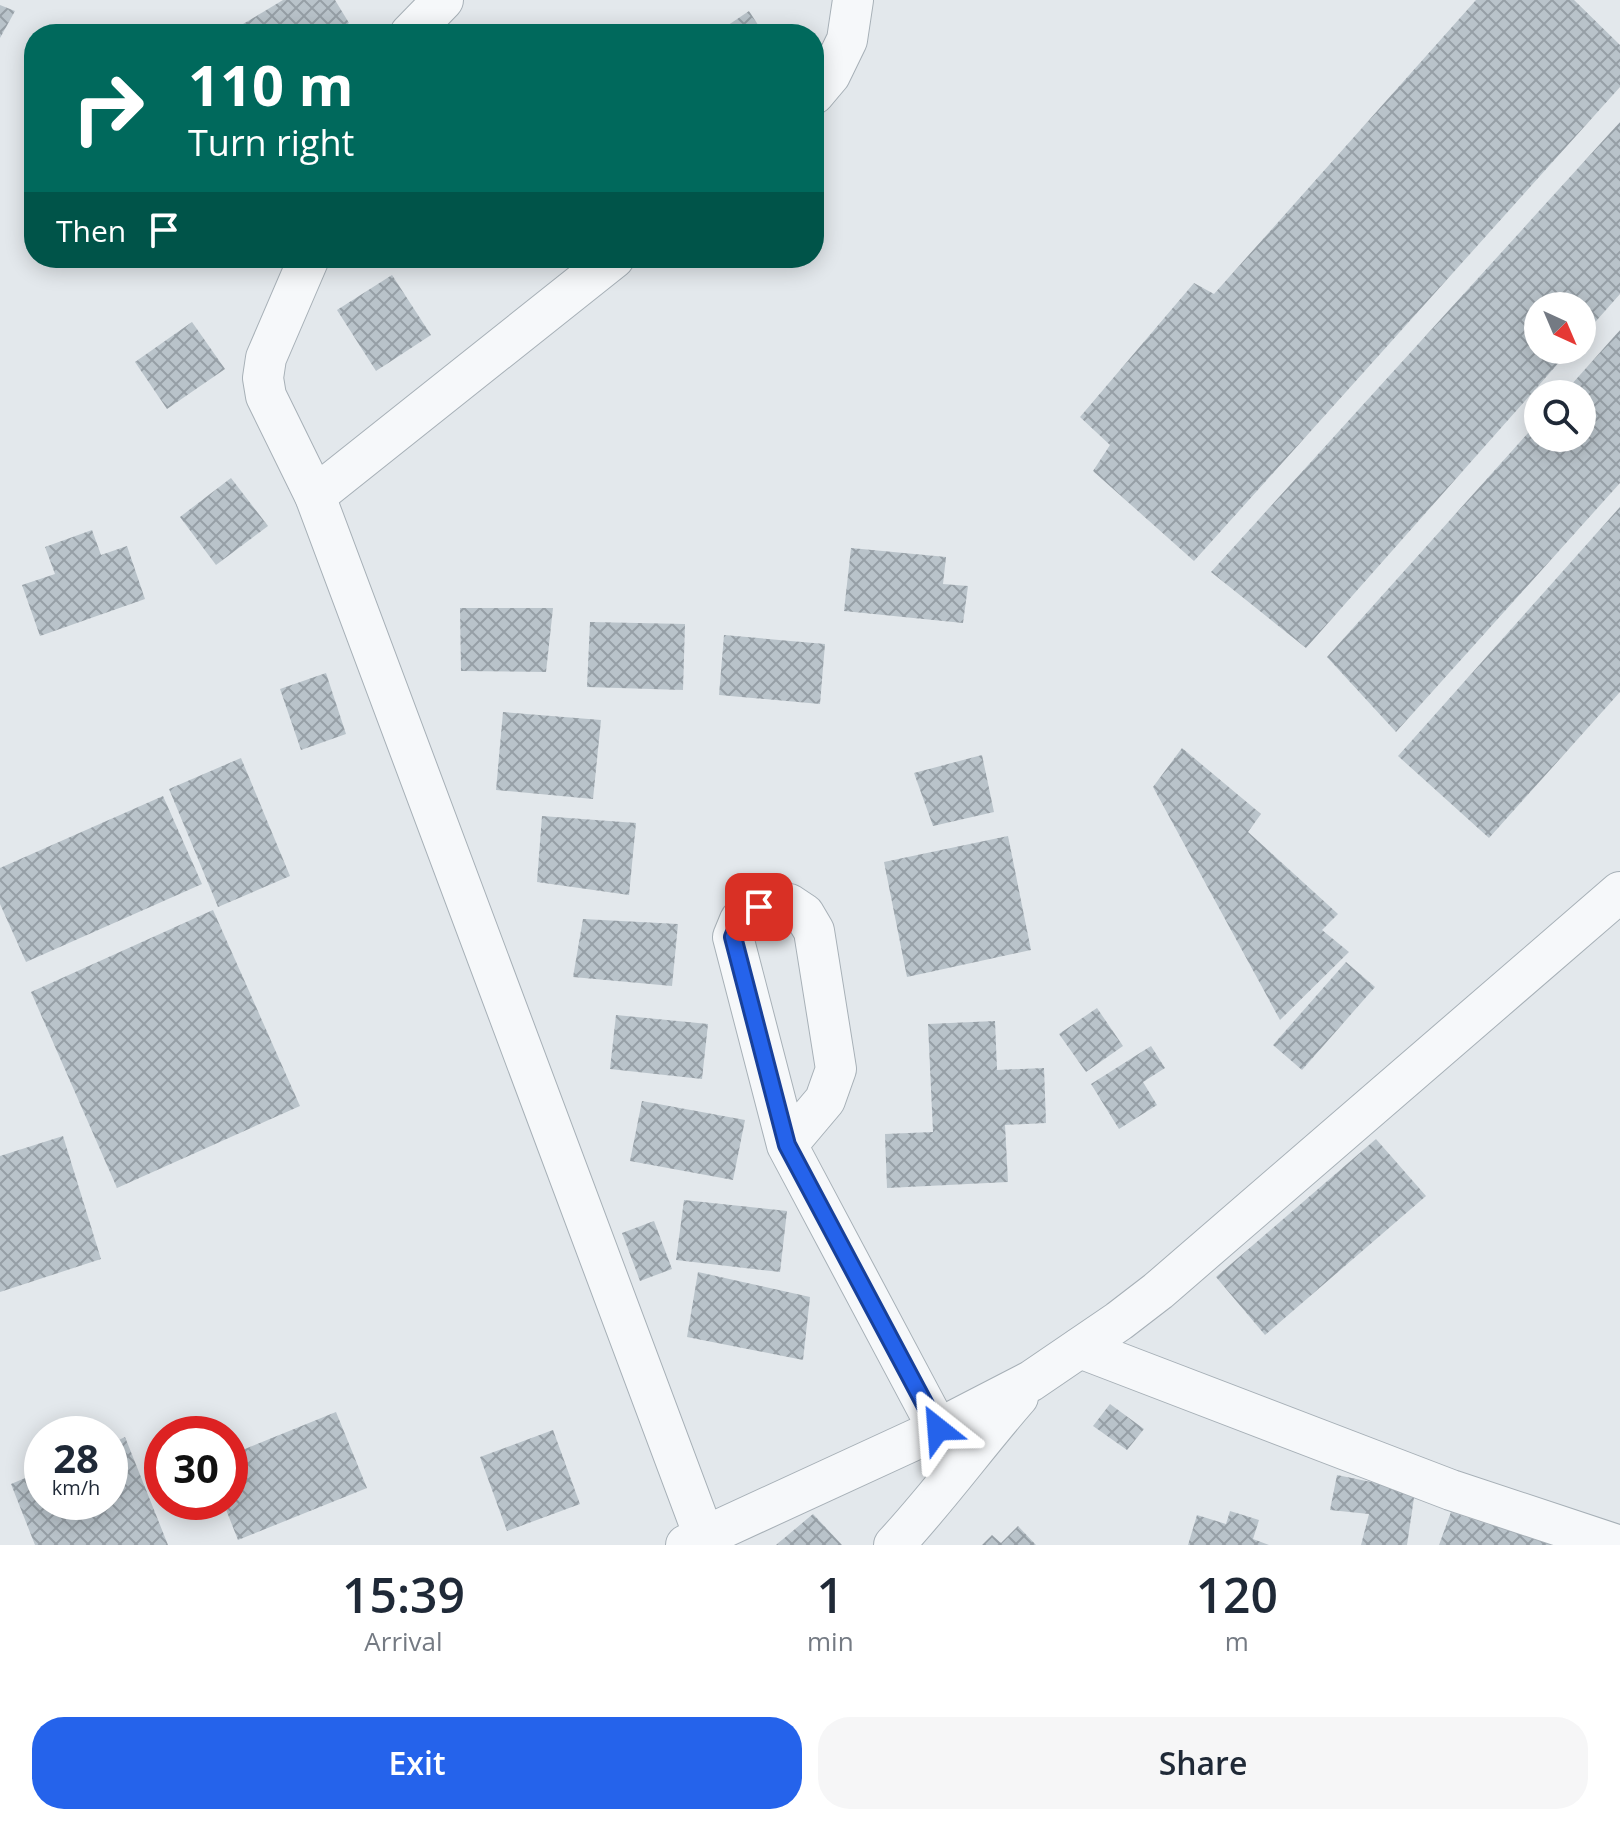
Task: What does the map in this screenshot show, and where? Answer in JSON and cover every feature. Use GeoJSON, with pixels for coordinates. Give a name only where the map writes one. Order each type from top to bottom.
{"type":"FeatureCollection","features":[{"type":"Feature","properties":{"kind":"street"},"geometry":{"type":"LineString","coordinates":[[420,24],[443,0]]}},
{"type":"Feature","properties":{"kind":"street"},"geometry":{"type":"LineString","coordinates":[[824,82],[847,40],[853,0]]}},
{"type":"Feature","properties":{"kind":"street"},"geometry":{"type":"LineString","coordinates":[[305,268],[266,358],[263,378],[266,396],[315,496],[695,1541],[938,1429],[1031,1381],[1080,1348],[1158,1291],[1620,892]]}},
{"type":"Feature","properties":{"kind":"street"},"geometry":{"type":"LineString","coordinates":[[315,496],[601,268]]}},
{"type":"Feature","properties":{"kind":"street"},"geometry":{"type":"LineString","coordinates":[[787,1145],[825,1100],[836,1069],[814,931],[804,914],[789,904],[759,907],[740,920],[733,937],[787,1145],[938,1429]]}},
{"type":"Feature","properties":{"kind":"street"},"geometry":{"type":"LineString","coordinates":[[1080,1348],[1451,1490],[1617,1545]]}},
{"type":"Feature","properties":{"kind":"street"},"geometry":{"type":"LineString","coordinates":[[894,1545],[1031,1381]]}},
{"type":"Feature","properties":{"kind":"building"},"geometry":{"type":"Polygon","coordinates":[[[283,0],[335,0],[349,23],[347,24],[243,24],[283,0]]]}},
{"type":"Feature","properties":{"kind":"building"},"geometry":{"type":"Polygon","coordinates":[[[1476,0],[1574,0],[1620,45],[1620,87],[1194,561],[1093,471],[1110,445],[1080,417],[1194,283],[1214,294],[1476,0]]]}},
{"type":"Feature","properties":{"kind":"building"},"geometry":{"type":"Polygon","coordinates":[[[0,5],[15,11],[0,38],[0,5]]]}},
{"type":"Feature","properties":{"kind":"building"},"geometry":{"type":"Polygon","coordinates":[[[749,11],[757,24],[730,24],[749,11]]]}},
{"type":"Feature","properties":{"kind":"building"},"geometry":{"type":"Polygon","coordinates":[[[1620,122],[1620,294],[1596,321],[1596,292],[1524,292],[1524,364],[1558,364],[1543,380],[1524,380],[1524,402],[1306,648],[1211,572],[1620,122]]]}},
{"type":"Feature","properties":{"kind":"building"},"geometry":{"type":"Polygon","coordinates":[[[392,275],[431,335],[376,371],[337,310],[392,275]]]}},
{"type":"Feature","properties":{"kind":"building"},"geometry":{"type":"Polygon","coordinates":[[[192,322],[225,369],[167,409],[135,362],[192,322]]]}},
{"type":"Feature","properties":{"kind":"building"},"geometry":{"type":"Polygon","coordinates":[[[1620,330],[1620,483],[1396,732],[1327,657],[1524,438],[1524,452],[1596,452],[1596,380],[1575,380],[1590,364],[1596,364],[1596,357],[1620,330]]]}},
{"type":"Feature","properties":{"kind":"building"},"geometry":{"type":"Polygon","coordinates":[[[231,478],[268,526],[216,565],[180,517],[231,478]]]}},
{"type":"Feature","properties":{"kind":"building"},"geometry":{"type":"Polygon","coordinates":[[[1620,507],[1620,692],[1489,838],[1398,756],[1620,507]]]}},
{"type":"Feature","properties":{"kind":"building"},"geometry":{"type":"Polygon","coordinates":[[[92,530],[101,555],[127,546],[145,599],[40,636],[22,585],[55,574],[45,547],[92,530]]]}},
{"type":"Feature","properties":{"kind":"building"},"geometry":{"type":"Polygon","coordinates":[[[851,548],[946,557],[943,584],[968,586],[963,623],[844,611],[851,548]]]}},
{"type":"Feature","properties":{"kind":"building"},"geometry":{"type":"Polygon","coordinates":[[[460,608],[553,608],[546,672],[461,671],[460,608]]]}},
{"type":"Feature","properties":{"kind":"building"},"geometry":{"type":"Polygon","coordinates":[[[590,622],[685,624],[683,690],[587,687],[590,622]]]}},
{"type":"Feature","properties":{"kind":"building"},"geometry":{"type":"Polygon","coordinates":[[[724,635],[825,644],[820,704],[719,695],[724,635]]]}},
{"type":"Feature","properties":{"kind":"building"},"geometry":{"type":"Polygon","coordinates":[[[326,673],[346,734],[301,750],[280,689],[326,673]]]}},
{"type":"Feature","properties":{"kind":"building"},"geometry":{"type":"Polygon","coordinates":[[[503,712],[601,720],[593,799],[496,790],[503,712]]]}},
{"type":"Feature","properties":{"kind":"building"},"geometry":{"type":"Polygon","coordinates":[[[1182,748],[1261,814],[1248,832],[1338,914],[1322,930],[1349,952],[1280,1020],[1153,787],[1182,748]]]}},
{"type":"Feature","properties":{"kind":"building"},"geometry":{"type":"Polygon","coordinates":[[[982,755],[994,812],[933,826],[914,773],[982,755]]]}},
{"type":"Feature","properties":{"kind":"building"},"geometry":{"type":"Polygon","coordinates":[[[241,758],[290,876],[218,907],[169,789],[241,758]]]}},
{"type":"Feature","properties":{"kind":"building"},"geometry":{"type":"Polygon","coordinates":[[[163,796],[202,884],[26,962],[0,904],[0,868],[163,796]]]}},
{"type":"Feature","properties":{"kind":"building"},"geometry":{"type":"Polygon","coordinates":[[[542,816],[636,823],[629,895],[537,882],[542,816]]]}},
{"type":"Feature","properties":{"kind":"building"},"geometry":{"type":"Polygon","coordinates":[[[1008,836],[1031,950],[907,977],[884,862],[1008,836]]]}},
{"type":"Feature","properties":{"kind":"building"},"geometry":{"type":"Polygon","coordinates":[[[213,910],[300,1106],[117,1188],[31,992],[213,910]]]}},
{"type":"Feature","properties":{"kind":"building"},"geometry":{"type":"Polygon","coordinates":[[[583,919],[678,924],[672,986],[573,977],[583,919]]]}},
{"type":"Feature","properties":{"kind":"building"},"geometry":{"type":"Polygon","coordinates":[[[1346,962],[1375,987],[1302,1070],[1273,1045],[1346,962]]]}},
{"type":"Feature","properties":{"kind":"building"},"geometry":{"type":"Polygon","coordinates":[[[1097,1008],[1123,1046],[1086,1072],[1059,1034],[1097,1008]]]}},
{"type":"Feature","properties":{"kind":"building"},"geometry":{"type":"Polygon","coordinates":[[[616,1015],[708,1024],[702,1079],[610,1069],[616,1015]]]}},
{"type":"Feature","properties":{"kind":"building"},"geometry":{"type":"Polygon","coordinates":[[[995,1021],[997,1070],[1044,1068],[1046,1123],[1005,1125],[1008,1182],[887,1188],[885,1134],[933,1132],[928,1024],[995,1021]]]}},
{"type":"Feature","properties":{"kind":"building"},"geometry":{"type":"Polygon","coordinates":[[[1151,1046],[1165,1068],[1143,1082],[1157,1105],[1119,1129],[1091,1084],[1151,1046]]]}},
{"type":"Feature","properties":{"kind":"building"},"geometry":{"type":"Polygon","coordinates":[[[642,1101],[745,1120],[733,1180],[630,1161],[642,1101]]]}},
{"type":"Feature","properties":{"kind":"building"},"geometry":{"type":"Polygon","coordinates":[[[63,1136],[101,1259],[0,1292],[0,1156],[63,1136]]]}},
{"type":"Feature","properties":{"kind":"building"},"geometry":{"type":"Polygon","coordinates":[[[1376,1139],[1426,1196],[1265,1335],[1216,1277],[1376,1139]]]}},
{"type":"Feature","properties":{"kind":"building"},"geometry":{"type":"Polygon","coordinates":[[[684,1200],[787,1211],[780,1272],[676,1260],[684,1200]]]}},
{"type":"Feature","properties":{"kind":"building"},"geometry":{"type":"Polygon","coordinates":[[[654,1221],[672,1269],[640,1281],[622,1233],[654,1221]]]}},
{"type":"Feature","properties":{"kind":"building"},"geometry":{"type":"Polygon","coordinates":[[[698,1272],[810,1297],[803,1360],[687,1337],[698,1272]]]}},
{"type":"Feature","properties":{"kind":"building"},"geometry":{"type":"Polygon","coordinates":[[[1110,1404],[1144,1429],[1127,1450],[1093,1426],[1110,1404]]]}},
{"type":"Feature","properties":{"kind":"building"},"geometry":{"type":"Polygon","coordinates":[[[336,1412],[367,1488],[238,1540],[230,1520],[248,1520],[248,1448],[336,1412]]]}},
{"type":"Feature","properties":{"kind":"building"},"geometry":{"type":"Polygon","coordinates":[[[553,1430],[580,1504],[507,1531],[480,1457],[553,1430]]]}},
{"type":"Feature","properties":{"kind":"building"},"geometry":{"type":"Polygon","coordinates":[[[128,1445],[144,1485],[144,1520],[158,1520],[168,1545],[35,1545],[25,1520],[128,1520],[128,1445]]]}},
{"type":"Feature","properties":{"kind":"building"},"geometry":{"type":"Polygon","coordinates":[[[1337,1475],[1415,1491],[1407,1545],[1361,1545],[1369,1514],[1330,1510],[1337,1475]]]}},
{"type":"Feature","properties":{"kind":"building"},"geometry":{"type":"Polygon","coordinates":[[[24,1479],[24,1517],[11,1484],[24,1479]]]}},
{"type":"Feature","properties":{"kind":"building"},"geometry":{"type":"Polygon","coordinates":[[[1230,1511],[1259,1520],[1253,1539],[1269,1545],[1188,1545],[1197,1515],[1226,1524],[1230,1511]]]}},
{"type":"Feature","properties":{"kind":"building"},"geometry":{"type":"Polygon","coordinates":[[[1495,1511],[1567,1545],[1439,1545],[1451,1512],[1490,1525],[1495,1511]]]}},
{"type":"Feature","properties":{"kind":"building"},"geometry":{"type":"Polygon","coordinates":[[[813,1514],[842,1545],[776,1545],[813,1514]]]}},
{"type":"Feature","properties":{"kind":"building"},"geometry":{"type":"Polygon","coordinates":[[[1018,1526],[1036,1545],[982,1545],[992,1535],[1001,1543],[1018,1526]]]}},
{"type":"Feature","properties":{"kind":"route"},"geometry":{"type":"LineString","coordinates":[[759,907],[740,920],[733,937],[787,1145],[938,1429]]}}]}
